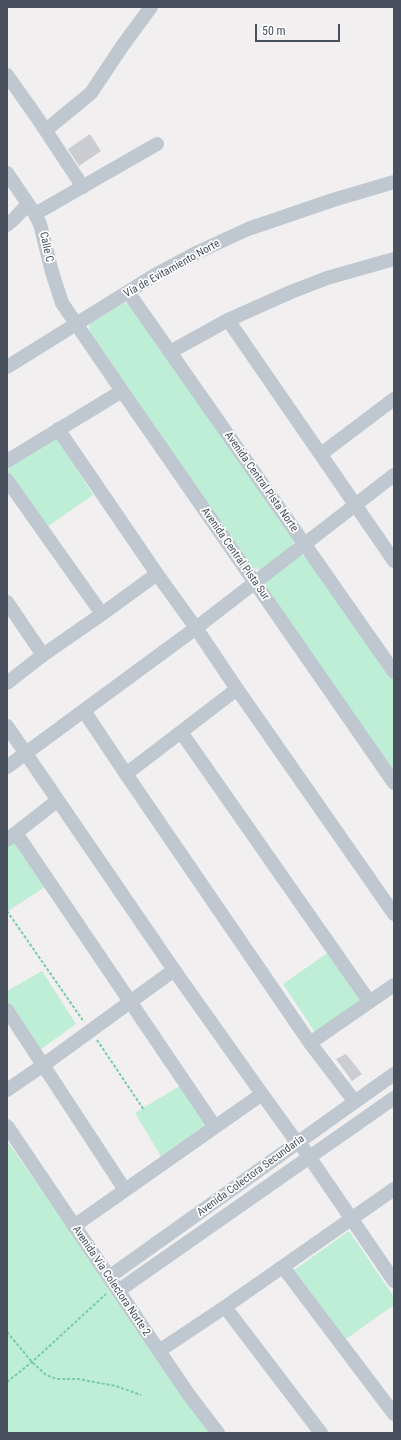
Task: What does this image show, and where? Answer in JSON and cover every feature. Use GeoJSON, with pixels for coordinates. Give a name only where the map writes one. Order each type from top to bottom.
{"type":"FeatureCollection","features":[{"type":"Feature","properties":{"kind":"street"},"geometry":{"type":"LineString","coordinates":[[46,130],[91,92],[151,7]]}},
{"type":"Feature","properties":{"kind":"street"},"geometry":{"type":"LineString","coordinates":[[7,75],[46,130],[83,187]]}},
{"type":"Feature","properties":{"kind":"street"},"geometry":{"type":"LineString","coordinates":[[7,225],[14,219],[32,209],[83,187],[156,144]]}},
{"type":"Feature","properties":{"kind":"street","name":"Calle C"},"geometry":{"type":"LineString","coordinates":[[7,173],[32,209],[42,230],[52,272],[62,303],[77,324]]}},
{"type":"Feature","properties":{"kind":"street","name":"Vía de Evitamiento Norte"},"geometry":{"type":"LineString","coordinates":[[7,367],[128,292],[198,252],[248,229],[333,200],[394,182]]}},
{"type":"Feature","properties":{"kind":"street"},"geometry":{"type":"LineString","coordinates":[[170,352],[228,320],[291,292],[327,278],[394,259]]}},
{"type":"Feature","properties":{"kind":"street","name":"Avenida Central Pista Norte"},"geometry":{"type":"LineString","coordinates":[[128,292],[394,672]]}},
{"type":"Feature","properties":{"kind":"street"},"geometry":{"type":"LineString","coordinates":[[228,320],[392,556]]}},
{"type":"Feature","properties":{"kind":"street","name":"Avenida Central Pista Sur"},"geometry":{"type":"LineString","coordinates":[[77,324],[254,583],[394,783]]}},
{"type":"Feature","properties":{"kind":"street"},"geometry":{"type":"LineString","coordinates":[[7,461],[122,391]]}},
{"type":"Feature","properties":{"kind":"street"},"geometry":{"type":"LineString","coordinates":[[321,454],[394,399]]}},
{"type":"Feature","properties":{"kind":"street"},"geometry":{"type":"LineString","coordinates":[[58,430],[394,914]]}},
{"type":"Feature","properties":{"kind":"street"},"geometry":{"type":"LineString","coordinates":[[7,767],[196,628],[394,475]]}},
{"type":"Feature","properties":{"kind":"street"},"geometry":{"type":"LineString","coordinates":[[7,480],[102,614]]}},
{"type":"Feature","properties":{"kind":"street"},"geometry":{"type":"LineString","coordinates":[[7,683],[43,655],[157,574]]}},
{"type":"Feature","properties":{"kind":"street"},"geometry":{"type":"LineString","coordinates":[[7,602],[43,655]]}},
{"type":"Feature","properties":{"kind":"street"},"geometry":{"type":"LineString","coordinates":[[126,774],[237,689]]}},
{"type":"Feature","properties":{"kind":"street"},"geometry":{"type":"LineString","coordinates":[[84,710],[310,1043],[354,1102]]}},
{"type":"Feature","properties":{"kind":"street"},"geometry":{"type":"LineString","coordinates":[[7,726],[174,970],[293,1137],[309,1157],[394,1281]]}},
{"type":"Feature","properties":{"kind":"street"},"geometry":{"type":"LineString","coordinates":[[181,732],[369,1002]]}},
{"type":"Feature","properties":{"kind":"street"},"geometry":{"type":"LineString","coordinates":[[58,800],[11,836],[131,1002],[215,1127]]}},
{"type":"Feature","properties":{"kind":"street"},"geometry":{"type":"LineString","coordinates":[[7,1090],[174,970]]}},
{"type":"Feature","properties":{"kind":"street"},"geometry":{"type":"LineString","coordinates":[[310,1043],[394,985]]}},
{"type":"Feature","properties":{"kind":"street"},"geometry":{"type":"LineString","coordinates":[[7,1010],[42,1066],[125,1190]]}},
{"type":"Feature","properties":{"kind":"street","name":"Avenida Colectora Secundaria"},"geometry":{"type":"LineString","coordinates":[[114,1285],[298,1142],[394,1074]]}},
{"type":"Feature","properties":{"kind":"street"},"geometry":{"type":"LineString","coordinates":[[74,1226],[262,1094]]}},
{"type":"Feature","properties":{"kind":"street","name":"Avenida Colectora Secundaria"},"geometry":{"type":"LineString","coordinates":[[114,1285],[309,1157],[394,1098]]}},
{"type":"Feature","properties":{"kind":"street","name":"Avenida Vía Colectora Norte 2"},"geometry":{"type":"LineString","coordinates":[[7,1126],[189,1395],[218,1433]]}},
{"type":"Feature","properties":{"kind":"street"},"geometry":{"type":"LineString","coordinates":[[159,1351],[225,1307],[394,1189]]}},
{"type":"Feature","properties":{"kind":"street"},"geometry":{"type":"LineString","coordinates":[[283,1267],[394,1414]]}},
{"type":"Feature","properties":{"kind":"street"},"geometry":{"type":"LineString","coordinates":[[225,1307],[321,1433]]}},
{"type":"Feature","properties":{"kind":"path"},"geometry":{"type":"LineString","coordinates":[[7,911],[144,1110]]}},
{"type":"Feature","properties":{"kind":"path"},"geometry":{"type":"LineString","coordinates":[[7,1382],[32,1362],[114,1285]]}},
{"type":"Feature","properties":{"kind":"path"},"geometry":{"type":"LineString","coordinates":[[7,1332],[32,1362],[46,1375],[57,1379],[78,1379],[116,1386],[140,1395]]}},
{"type":"Feature","properties":{"kind":"green space"},"geometry":{"type":"Polygon","coordinates":[[[120,301],[132,305],[294,541],[291,547],[264,569],[250,567],[90,334],[89,326],[92,319],[120,301]]]}},
{"type":"Feature","properties":{"kind":"green space"},"geometry":{"type":"Polygon","coordinates":[[[52,438],[58,439],[93,495],[47,527],[7,472],[10,465],[52,438]]]}},
{"type":"Feature","properties":{"kind":"green space"},"geometry":{"type":"Polygon","coordinates":[[[301,555],[309,559],[394,680],[394,774],[266,589],[268,579],[301,555]]]}},
{"type":"Feature","properties":{"kind":"green space"},"geometry":{"type":"Polygon","coordinates":[[[15,838],[48,885],[8,911],[7,843],[15,838]]]}},
{"type":"Feature","properties":{"kind":"green space"},"geometry":{"type":"Polygon","coordinates":[[[329,952],[364,1000],[315,1032],[283,984],[329,952]]]}},
{"type":"Feature","properties":{"kind":"green space"},"geometry":{"type":"Polygon","coordinates":[[[42,971],[76,1024],[37,1052],[7,1003],[7,991],[42,971]]]}},
{"type":"Feature","properties":{"kind":"green space"},"geometry":{"type":"Polygon","coordinates":[[[183,1084],[212,1125],[163,1160],[135,1113],[183,1084]]]}},
{"type":"Feature","properties":{"kind":"green space"},"geometry":{"type":"Polygon","coordinates":[[[7,1141],[109,1285],[217,1433],[7,1433],[7,1141]]]}},
{"type":"Feature","properties":{"kind":"green space"},"geometry":{"type":"Polygon","coordinates":[[[349,1231],[394,1297],[394,1305],[346,1339],[294,1270],[349,1231]]]}},
{"type":"Feature","properties":{"kind":"building"},"geometry":{"type":"Polygon","coordinates":[[[90,134],[101,151],[79,166],[68,149],[90,134]]]}},
{"type":"Feature","properties":{"kind":"building"},"geometry":{"type":"Polygon","coordinates":[[[346,1054],[362,1074],[352,1081],[336,1059],[346,1054]]]}}]}
